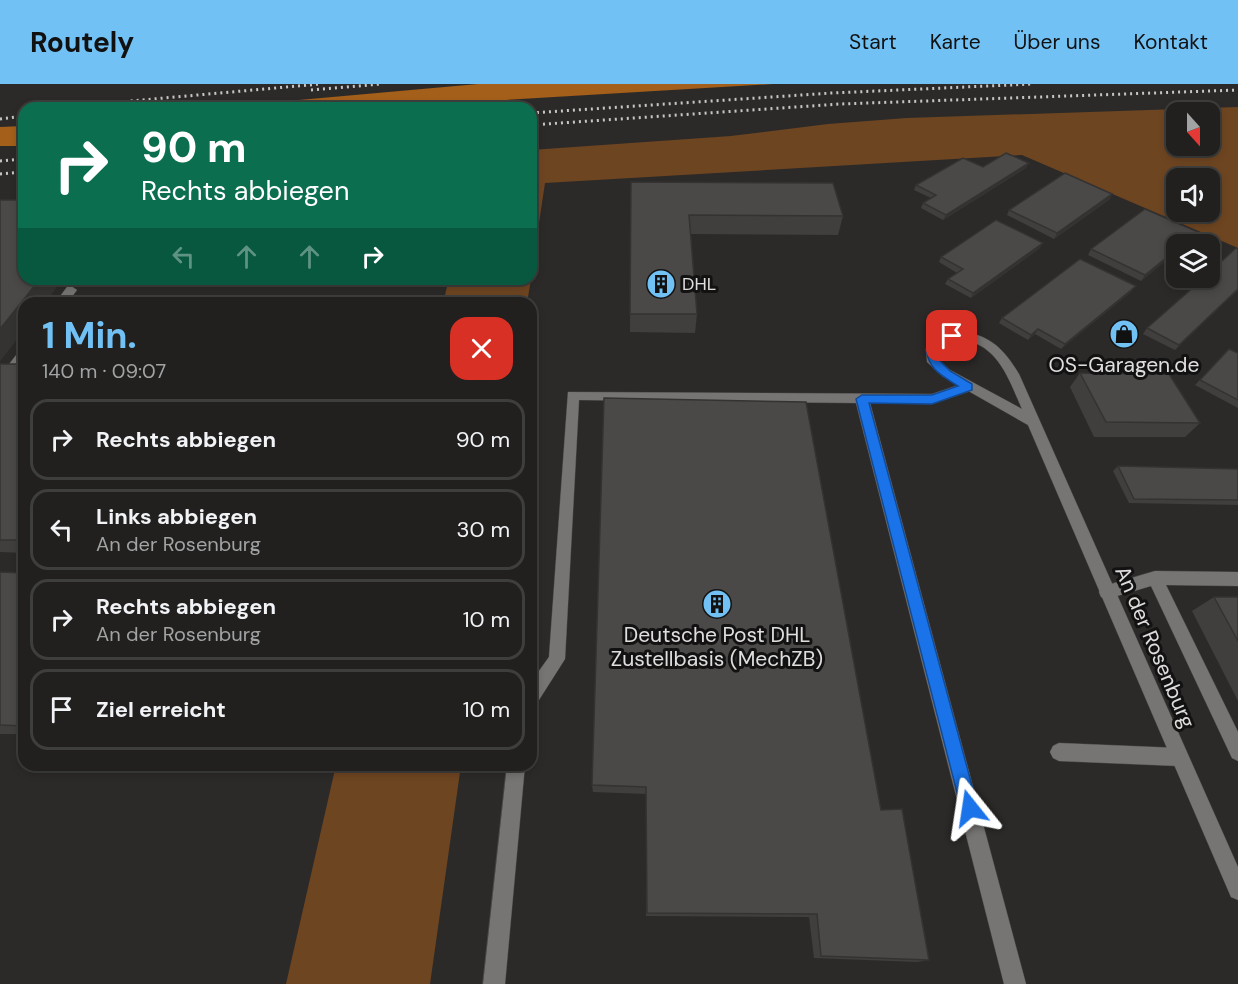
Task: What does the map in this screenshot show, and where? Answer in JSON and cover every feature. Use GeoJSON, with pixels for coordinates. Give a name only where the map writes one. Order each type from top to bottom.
{"type":"FeatureCollection","features":[{"type":"Feature","properties":{"kind":"street"},"geometry":{"type":"LineString","coordinates":[[66,297],[71,290]]}},
{"type":"Feature","properties":{"kind":"street","name":"An der Rosenburg"},"geometry":{"type":"LineString","coordinates":[[1032,422],[946,373],[933,362],[932,349],[940,341],[952,336],[968,336],[998,351],[1013,374],[1178,757],[1238,890]]}},
{"type":"Feature","properties":{"kind":"street"},"geometry":{"type":"LineString","coordinates":[[0,385],[18,361]]}},
{"type":"Feature","properties":{"kind":"street"},"geometry":{"type":"LineString","coordinates":[[537,688],[557,659],[573,395],[932,399],[968,387]]}},
{"type":"Feature","properties":{"kind":"street"},"geometry":{"type":"LineString","coordinates":[[862,399],[1015,984]]}},
{"type":"Feature","properties":{"kind":"street"},"geometry":{"type":"LineString","coordinates":[[1107,592],[1155,578],[1238,579]]}},
{"type":"Feature","properties":{"kind":"street"},"geometry":{"type":"LineString","coordinates":[[1155,578],[1238,752]]}},
{"type":"Feature","properties":{"kind":"street"},"geometry":{"type":"LineString","coordinates":[[1059,752],[1178,757]]}},
{"type":"Feature","properties":{"kind":"street"},"geometry":{"type":"LineString","coordinates":[[494,984],[515,771]]}},
{"type":"Feature","properties":{"kind":"shaded area"},"geometry":{"type":"Polygon","coordinates":[[[478,84],[773,84],[478,102],[276,102],[478,84]]]}},
{"type":"Feature","properties":{"kind":"shaded area"},"geometry":{"type":"Polygon","coordinates":[[[1238,107],[1238,248],[1220,240],[1220,234],[1205,234],[1178,222],[1220,222],[1220,168],[1166,168],[1166,217],[1022,155],[545,183],[537,236],[537,150],[731,136],[828,124],[907,118],[1166,109],[1166,156],[1220,156],[1220,108],[1238,107]]]}},
{"type":"Feature","properties":{"kind":"shaded area"},"geometry":{"type":"Polygon","coordinates":[[[18,126],[18,146],[0,146],[0,127],[18,126]]]}},
{"type":"Feature","properties":{"kind":"shaded area"},"geometry":{"type":"Polygon","coordinates":[[[448,285],[530,285],[528,297],[444,297],[448,285]]]}},
{"type":"Feature","properties":{"kind":"shaded area"},"geometry":{"type":"Polygon","coordinates":[[[335,771],[460,771],[430,984],[286,984],[335,771]]]}},
{"type":"Feature","properties":{"kind":"building"},"geometry":{"type":"Polygon","coordinates":[[[1006,153],[1029,163],[946,215],[923,203],[936,195],[916,185],[963,158],[983,167],[1006,153]]]}},
{"type":"Feature","properties":{"kind":"building"},"geometry":{"type":"Polygon","coordinates":[[[1065,173],[1112,194],[1057,233],[1009,210],[1065,173]]]}},
{"type":"Feature","properties":{"kind":"building","name":"DHL"},"geometry":{"type":"Polygon","coordinates":[[[631,182],[833,183],[843,216],[689,215],[697,314],[630,314],[631,182]]]}},
{"type":"Feature","properties":{"kind":"building"},"geometry":{"type":"Polygon","coordinates":[[[0,200],[18,200],[18,285],[35,285],[26,297],[18,297],[18,306],[0,329],[0,200]]]}},
{"type":"Feature","properties":{"kind":"building"},"geometry":{"type":"Polygon","coordinates":[[[1145,209],[1166,218],[1166,222],[1175,222],[1198,232],[1195,234],[1166,234],[1166,258],[1145,275],[1091,249],[1145,209]]]}},
{"type":"Feature","properties":{"kind":"building"},"geometry":{"type":"Polygon","coordinates":[[[996,220],[1043,243],[973,293],[948,279],[963,269],[941,257],[996,220]]]}},
{"type":"Feature","properties":{"kind":"building"},"geometry":{"type":"Polygon","coordinates":[[[1236,248],[1238,249],[1238,289],[1179,345],[1147,328],[1193,288],[1220,288],[1220,263],[1236,248]]]}},
{"type":"Feature","properties":{"kind":"building"},"geometry":{"type":"Polygon","coordinates":[[[1080,259],[1136,286],[1065,344],[1038,329],[1031,335],[1002,318],[1080,259]]]}},
{"type":"Feature","properties":{"kind":"building"},"geometry":{"type":"Polygon","coordinates":[[[1229,349],[1238,353],[1238,400],[1200,380],[1229,349]]]}},
{"type":"Feature","properties":{"kind":"building"},"geometry":{"type":"Polygon","coordinates":[[[0,364],[18,364],[18,540],[0,540],[0,364]]]}},
{"type":"Feature","properties":{"kind":"building"},"geometry":{"type":"Polygon","coordinates":[[[1080,373],[1169,374],[1200,423],[1106,422],[1080,373]]]}},
{"type":"Feature","properties":{"kind":"building","name":"Deutsche Post DHL Zustellbasis (MechZB)"},"geometry":{"type":"Polygon","coordinates":[[[604,398],[806,402],[881,810],[902,809],[929,960],[821,956],[817,914],[647,913],[646,787],[592,785],[604,398]]]}},
{"type":"Feature","properties":{"kind":"building"},"geometry":{"type":"Polygon","coordinates":[[[1118,466],[1238,469],[1238,500],[1134,499],[1118,466]]]}},
{"type":"Feature","properties":{"kind":"building"},"geometry":{"type":"Polygon","coordinates":[[[0,572],[18,573],[18,726],[0,725],[0,572]]]}},
{"type":"Feature","properties":{"kind":"building"},"geometry":{"type":"Polygon","coordinates":[[[1214,597],[1238,597],[1238,641],[1214,597]]]}},
{"type":"Feature","properties":{"kind":"railway"},"geometry":{"type":"LineString","coordinates":[[120,102],[320,84]]}},
{"type":"Feature","properties":{"kind":"railway"},"geometry":{"type":"LineString","coordinates":[[311,90],[381,84]]}},
{"type":"Feature","properties":{"kind":"railway"},"geometry":{"type":"LineString","coordinates":[[537,113],[832,93],[1032,84]]}},
{"type":"Feature","properties":{"kind":"railway"},"geometry":{"type":"LineString","coordinates":[[537,125],[840,104],[1238,90]]}},
{"type":"Feature","properties":{"kind":"railway"},"geometry":{"type":"LineString","coordinates":[[0,119],[18,117]]}},
{"type":"Feature","properties":{"kind":"railway"},"geometry":{"type":"LineString","coordinates":[[0,161],[18,160]]}},
{"type":"Feature","properties":{"kind":"railway"},"geometry":{"type":"LineString","coordinates":[[0,174],[18,172]]}},
{"type":"Feature","properties":{"kind":"place","name":"DHL"},"geometry":{"type":"Point","coordinates":[661,284]}},
{"type":"Feature","properties":{"kind":"place","name":"OS-Garagen.de"},"geometry":{"type":"Point","coordinates":[1124,334]}},
{"type":"Feature","properties":{"kind":"place","name":"Deutsche Post DHL Zustellbasis (MechZB)"},"geometry":{"type":"Point","coordinates":[717,604]}},
{"type":"Feature","properties":{"kind":"route"},"geometry":{"type":"LineString","coordinates":[[952,336],[940,341],[932,349],[933,362],[968,387],[932,399],[862,399],[970,808]]}}]}
